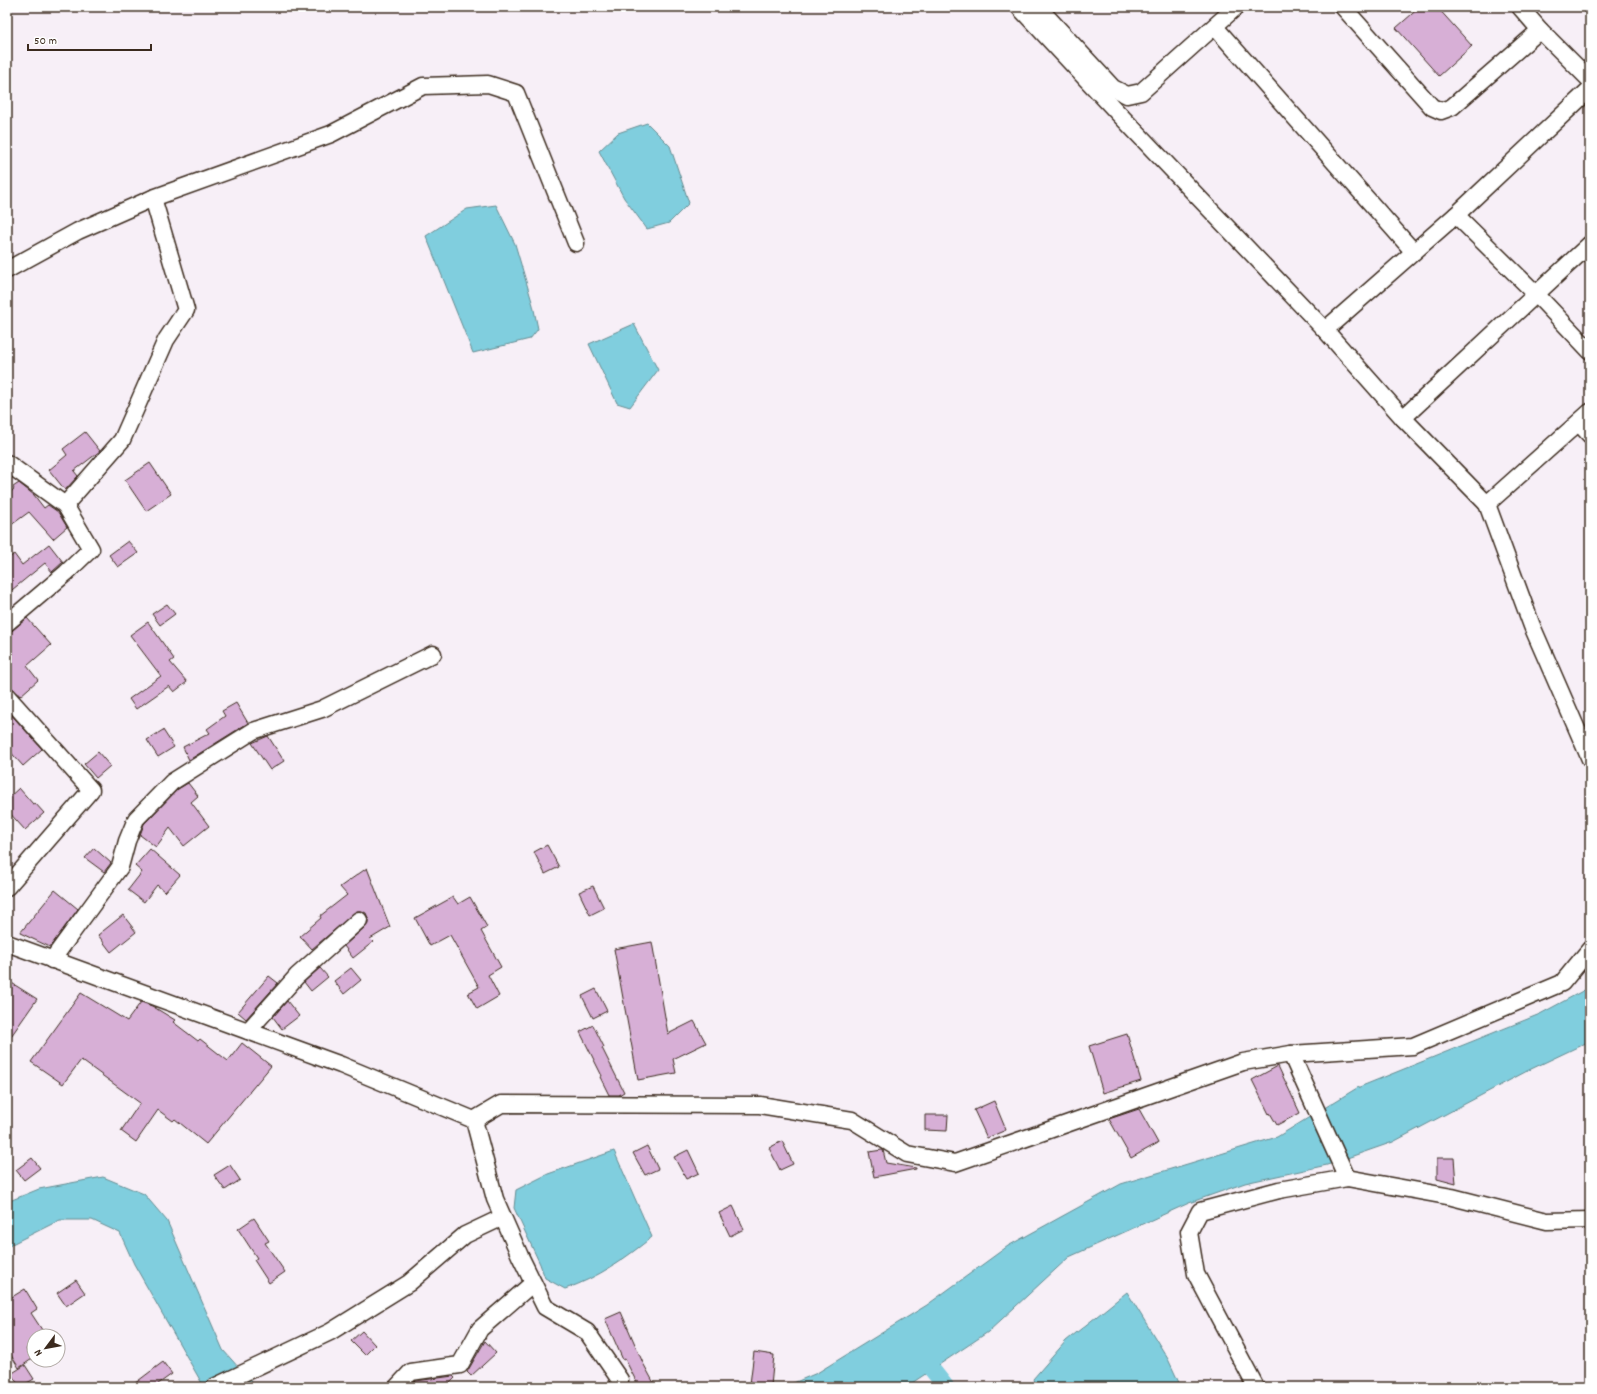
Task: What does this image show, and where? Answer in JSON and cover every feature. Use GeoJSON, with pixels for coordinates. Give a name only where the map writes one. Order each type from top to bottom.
{"type":"FeatureCollection","features":[{"type":"Feature","properties":{"kind":"street"},"geometry":{"type":"LineString","coordinates":[[1019,7],[1325,330],[1403,418],[1487,504],[1532,626],[1590,759]]}},
{"type":"Feature","properties":{"kind":"street"},"geometry":{"type":"LineString","coordinates":[[1038,7],[1113,88],[1127,95],[1141,92],[1236,7]]}},
{"type":"Feature","properties":{"kind":"street"},"geometry":{"type":"LineString","coordinates":[[1343,7],[1432,107],[1441,111],[1452,107],[1540,30]]}},
{"type":"Feature","properties":{"kind":"street"},"geometry":{"type":"LineString","coordinates":[[1520,7],[1540,30],[1590,80]]}},
{"type":"Feature","properties":{"kind":"street"},"geometry":{"type":"LineString","coordinates":[[1215,27],[1413,251]]}},
{"type":"Feature","properties":{"kind":"street"},"geometry":{"type":"LineString","coordinates":[[7,270],[78,231],[153,198],[331,134],[423,86],[488,84],[516,93],[576,243]]}},
{"type":"Feature","properties":{"kind":"street"},"geometry":{"type":"LineString","coordinates":[[1325,330],[1413,251],[1456,216],[1590,89]]}},
{"type":"Feature","properties":{"kind":"street"},"geometry":{"type":"LineString","coordinates":[[65,505],[122,440],[166,340],[186,310],[153,198]]}},
{"type":"Feature","properties":{"kind":"street"},"geometry":{"type":"LineString","coordinates":[[1456,216],[1536,294],[1590,351]]}},
{"type":"Feature","properties":{"kind":"street"},"geometry":{"type":"LineString","coordinates":[[1403,418],[1590,244]]}},
{"type":"Feature","properties":{"kind":"street"},"geometry":{"type":"LineString","coordinates":[[1487,504],[1584,418],[1590,435]]}},
{"type":"Feature","properties":{"kind":"street"},"geometry":{"type":"LineString","coordinates":[[7,463],[65,505],[92,549],[7,623]]}},
{"type":"Feature","properties":{"kind":"street"},"geometry":{"type":"LineString","coordinates":[[52,960],[120,867],[127,841],[136,818],[172,782],[253,731],[322,709],[433,654]]}},
{"type":"Feature","properties":{"kind":"street"},"geometry":{"type":"LineString","coordinates":[[7,696],[91,790],[7,887]]}},
{"type":"Feature","properties":{"kind":"street"},"geometry":{"type":"LineString","coordinates":[[248,1031],[297,976],[359,920]]}},
{"type":"Feature","properties":{"kind":"street"},"geometry":{"type":"LineString","coordinates":[[7,943],[341,1065],[474,1120]]}},
{"type":"Feature","properties":{"kind":"street"},"geometry":{"type":"LineString","coordinates":[[474,1120],[501,1104],[760,1105],[852,1120],[906,1154],[955,1163],[1243,1062],[1291,1054],[1413,1046],[1562,983],[1590,949]]}},
{"type":"Feature","properties":{"kind":"street"},"geometry":{"type":"LineString","coordinates":[[1291,1054],[1347,1178]]}},
{"type":"Feature","properties":{"kind":"street"},"geometry":{"type":"LineString","coordinates":[[474,1120],[495,1199],[545,1307],[587,1332],[620,1380]]}},
{"type":"Feature","properties":{"kind":"street"},"geometry":{"type":"LineString","coordinates":[[1256,1387],[1196,1274],[1189,1232],[1200,1211],[1279,1190],[1347,1178],[1452,1197],[1547,1221],[1590,1220]]}},
{"type":"Feature","properties":{"kind":"street"},"geometry":{"type":"LineString","coordinates":[[214,1387],[330,1332],[409,1283],[465,1235],[503,1217]]}},
{"type":"Feature","properties":{"kind":"street"},"geometry":{"type":"LineString","coordinates":[[397,1387],[411,1372],[460,1365],[480,1329],[533,1283]]}},
{"type":"Feature","properties":{"kind":"water"},"geometry":{"type":"Polygon","coordinates":[[[647,123],[670,146],[689,203],[669,223],[647,229],[624,198],[599,151],[618,133],[647,123]]]}},
{"type":"Feature","properties":{"kind":"water"},"geometry":{"type":"Polygon","coordinates":[[[496,205],[515,244],[533,305],[538,329],[530,339],[473,353],[426,236],[467,209],[496,205]]]}},
{"type":"Feature","properties":{"kind":"water"},"geometry":{"type":"Polygon","coordinates":[[[634,324],[658,370],[630,407],[617,403],[589,344],[634,324]]]}},
{"type":"Feature","properties":{"kind":"water"},"geometry":{"type":"Polygon","coordinates":[[[1590,987],[1590,1041],[1529,1070],[1393,1142],[1327,1165],[1245,1183],[1189,1203],[1069,1257],[988,1332],[906,1387],[784,1387],[817,1373],[927,1305],[1008,1246],[1121,1184],[1277,1137],[1357,1088],[1540,1014],[1590,987]]]}},
{"type":"Feature","properties":{"kind":"water"},"geometry":{"type":"Polygon","coordinates":[[[614,1151],[652,1237],[611,1267],[589,1279],[565,1289],[545,1278],[514,1208],[516,1190],[548,1174],[614,1151]]]}},
{"type":"Feature","properties":{"kind":"water"},"geometry":{"type":"Polygon","coordinates":[[[103,1177],[144,1194],[167,1221],[223,1350],[256,1387],[204,1387],[134,1264],[120,1233],[92,1220],[60,1220],[12,1244],[7,1248],[7,1202],[39,1189],[103,1177]]]}},
{"type":"Feature","properties":{"kind":"water"},"geometry":{"type":"Polygon","coordinates":[[[1127,1292],[1168,1359],[1181,1387],[1036,1387],[1033,1379],[1066,1341],[1127,1292]]]}},
{"type":"Feature","properties":{"kind":"building"},"geometry":{"type":"Polygon","coordinates":[[[1420,7],[1437,7],[1472,46],[1439,76],[1396,28],[1420,7]]]}},
{"type":"Feature","properties":{"kind":"building"},"geometry":{"type":"Polygon","coordinates":[[[85,432],[100,451],[74,471],[78,476],[65,490],[49,470],[67,455],[63,449],[85,432]]]}},
{"type":"Feature","properties":{"kind":"building"},"geometry":{"type":"Polygon","coordinates":[[[150,463],[171,494],[146,511],[125,480],[150,463]]]}},
{"type":"Feature","properties":{"kind":"building"},"geometry":{"type":"Polygon","coordinates":[[[19,483],[34,495],[44,508],[48,505],[58,512],[67,527],[53,539],[29,512],[7,528],[7,495],[14,489],[13,487],[19,483]]]}},
{"type":"Feature","properties":{"kind":"building"},"geometry":{"type":"Polygon","coordinates":[[[128,541],[138,553],[118,567],[109,555],[128,541]]]}},
{"type":"Feature","properties":{"kind":"building"},"geometry":{"type":"Polygon","coordinates":[[[49,544],[63,562],[52,572],[45,563],[7,594],[7,560],[14,554],[22,565],[49,544]]]}},
{"type":"Feature","properties":{"kind":"building"},"geometry":{"type":"Polygon","coordinates":[[[167,604],[175,614],[160,625],[152,614],[167,604]]]}},
{"type":"Feature","properties":{"kind":"building"},"geometry":{"type":"Polygon","coordinates":[[[27,618],[51,645],[27,666],[38,680],[20,696],[14,689],[7,686],[7,635],[27,618]]]}},
{"type":"Feature","properties":{"kind":"building"},"geometry":{"type":"Polygon","coordinates":[[[148,622],[174,659],[170,662],[187,682],[174,692],[169,686],[136,709],[129,699],[161,676],[130,635],[148,622]]]}},
{"type":"Feature","properties":{"kind":"building"},"geometry":{"type":"Polygon","coordinates":[[[236,703],[248,723],[189,760],[183,747],[210,733],[207,729],[225,716],[222,711],[236,703]]]}},
{"type":"Feature","properties":{"kind":"building"},"geometry":{"type":"Polygon","coordinates":[[[7,710],[42,749],[23,766],[7,748],[7,710]]]}},
{"type":"Feature","properties":{"kind":"building"},"geometry":{"type":"Polygon","coordinates":[[[163,730],[174,747],[158,757],[147,740],[163,730]]]}},
{"type":"Feature","properties":{"kind":"building"},"geometry":{"type":"Polygon","coordinates":[[[268,736],[284,761],[270,770],[252,743],[268,736]]]}},
{"type":"Feature","properties":{"kind":"building"},"geometry":{"type":"Polygon","coordinates":[[[98,752],[110,766],[96,778],[84,764],[98,752]]]}},
{"type":"Feature","properties":{"kind":"building"},"geometry":{"type":"Polygon","coordinates":[[[188,783],[198,796],[191,802],[209,826],[184,846],[170,828],[156,847],[140,835],[144,824],[178,789],[188,783]]]}},
{"type":"Feature","properties":{"kind":"building"},"geometry":{"type":"Polygon","coordinates":[[[19,788],[33,804],[35,803],[44,813],[25,830],[7,810],[7,799],[19,788]]]}},
{"type":"Feature","properties":{"kind":"building"},"geometry":{"type":"Polygon","coordinates":[[[547,845],[559,867],[545,874],[534,852],[547,845]]]}},
{"type":"Feature","properties":{"kind":"building"},"geometry":{"type":"Polygon","coordinates":[[[94,848],[111,863],[104,872],[85,858],[94,848]]]}},
{"type":"Feature","properties":{"kind":"building"},"geometry":{"type":"Polygon","coordinates":[[[150,849],[180,875],[165,892],[157,885],[144,902],[128,890],[142,872],[135,866],[150,849]]]}},
{"type":"Feature","properties":{"kind":"building"},"geometry":{"type":"Polygon","coordinates":[[[367,868],[390,927],[370,939],[373,942],[353,958],[344,946],[368,923],[366,913],[357,911],[312,949],[300,936],[321,918],[320,916],[347,895],[340,887],[367,868]]]}},
{"type":"Feature","properties":{"kind":"building"},"geometry":{"type":"Polygon","coordinates":[[[593,886],[604,908],[590,915],[579,892],[593,886]]]}},
{"type":"Feature","properties":{"kind":"building"},"geometry":{"type":"Polygon","coordinates":[[[55,890],[78,909],[50,947],[20,933],[55,890]]]}},
{"type":"Feature","properties":{"kind":"building"},"geometry":{"type":"Polygon","coordinates":[[[453,897],[458,904],[470,897],[487,927],[481,931],[501,967],[488,975],[499,996],[477,1009],[468,993],[479,987],[450,935],[430,946],[415,918],[453,897]]]}},
{"type":"Feature","properties":{"kind":"building"},"geometry":{"type":"Polygon","coordinates":[[[123,915],[136,932],[111,952],[98,935],[123,915]]]}},
{"type":"Feature","properties":{"kind":"building"},"geometry":{"type":"Polygon","coordinates":[[[652,942],[668,1034],[694,1021],[706,1043],[673,1059],[676,1073],[638,1080],[614,949],[652,942]]]}},
{"type":"Feature","properties":{"kind":"building"},"geometry":{"type":"Polygon","coordinates":[[[320,968],[328,977],[311,991],[304,982],[320,968]]]}},
{"type":"Feature","properties":{"kind":"building"},"geometry":{"type":"Polygon","coordinates":[[[351,968],[361,980],[344,994],[334,981],[351,968]]]}},
{"type":"Feature","properties":{"kind":"building"},"geometry":{"type":"Polygon","coordinates":[[[269,976],[278,983],[246,1019],[238,1012],[269,976]]]}},
{"type":"Feature","properties":{"kind":"building"},"geometry":{"type":"Polygon","coordinates":[[[7,980],[37,999],[7,1042],[7,980]]]}},
{"type":"Feature","properties":{"kind":"building"},"geometry":{"type":"Polygon","coordinates":[[[596,989],[607,1011],[593,1018],[582,996],[596,989]]]}},
{"type":"Feature","properties":{"kind":"building"},"geometry":{"type":"Polygon","coordinates":[[[81,993],[127,1021],[141,1002],[152,1006],[175,1020],[173,1022],[198,1041],[200,1039],[228,1061],[242,1043],[271,1066],[206,1144],[175,1119],[173,1121],[158,1110],[136,1142],[121,1131],[140,1103],[81,1060],[63,1084],[31,1062],[81,993]]]}},
{"type":"Feature","properties":{"kind":"building"},"geometry":{"type":"Polygon","coordinates":[[[287,1001],[299,1016],[282,1029],[273,1017],[287,1001]]]}},
{"type":"Feature","properties":{"kind":"building"},"geometry":{"type":"Polygon","coordinates":[[[593,1025],[604,1047],[602,1048],[624,1092],[619,1095],[609,1095],[600,1077],[602,1076],[580,1032],[593,1025]]]}},
{"type":"Feature","properties":{"kind":"building"},"geometry":{"type":"Polygon","coordinates":[[[1127,1034],[1141,1081],[1103,1093],[1089,1046],[1127,1034]]]}},
{"type":"Feature","properties":{"kind":"building"},"geometry":{"type":"Polygon","coordinates":[[[1278,1066],[1300,1113],[1277,1125],[1270,1113],[1269,1114],[1252,1080],[1278,1066]]]}},
{"type":"Feature","properties":{"kind":"building"},"geometry":{"type":"Polygon","coordinates":[[[994,1101],[1006,1130],[987,1138],[974,1110],[994,1101]]]}},
{"type":"Feature","properties":{"kind":"building"},"geometry":{"type":"Polygon","coordinates":[[[1139,1109],[1158,1143],[1131,1158],[1109,1119],[1139,1109]]]}},
{"type":"Feature","properties":{"kind":"building"},"geometry":{"type":"Polygon","coordinates":[[[925,1115],[948,1115],[947,1131],[925,1130],[925,1115]]]}},
{"type":"Feature","properties":{"kind":"building"},"geometry":{"type":"Polygon","coordinates":[[[782,1141],[793,1164],[780,1170],[769,1148],[782,1141]]]}},
{"type":"Feature","properties":{"kind":"building"},"geometry":{"type":"Polygon","coordinates":[[[647,1146],[658,1169],[645,1175],[633,1153],[647,1146]]]}},
{"type":"Feature","properties":{"kind":"building"},"geometry":{"type":"Polygon","coordinates":[[[688,1150],[699,1173],[686,1179],[674,1157],[688,1150]]]}},
{"type":"Feature","properties":{"kind":"building"},"geometry":{"type":"Polygon","coordinates":[[[883,1150],[886,1163],[916,1169],[874,1177],[869,1152],[883,1150]]]}},
{"type":"Feature","properties":{"kind":"building"},"geometry":{"type":"Polygon","coordinates":[[[32,1158],[40,1168],[24,1180],[16,1170],[32,1158]]]}},
{"type":"Feature","properties":{"kind":"building"},"geometry":{"type":"Polygon","coordinates":[[[1437,1158],[1454,1158],[1456,1184],[1437,1179],[1437,1158]]]}},
{"type":"Feature","properties":{"kind":"building"},"geometry":{"type":"Polygon","coordinates":[[[230,1165],[240,1180],[225,1190],[214,1175],[230,1165]]]}},
{"type":"Feature","properties":{"kind":"building"},"geometry":{"type":"Polygon","coordinates":[[[733,1206],[744,1229],[730,1236],[719,1213],[733,1206]]]}},
{"type":"Feature","properties":{"kind":"building"},"geometry":{"type":"Polygon","coordinates":[[[254,1218],[269,1241],[265,1243],[285,1272],[269,1283],[254,1260],[257,1258],[238,1229],[254,1218]]]}},
{"type":"Feature","properties":{"kind":"building"},"geometry":{"type":"Polygon","coordinates":[[[76,1280],[85,1293],[66,1306],[57,1293],[76,1280]]]}},
{"type":"Feature","properties":{"kind":"building"},"geometry":{"type":"Polygon","coordinates":[[[25,1289],[37,1309],[31,1313],[41,1328],[26,1328],[26,1363],[19,1368],[7,1349],[7,1300],[25,1289]]]}},
{"type":"Feature","properties":{"kind":"building"},"geometry":{"type":"Polygon","coordinates":[[[621,1312],[643,1363],[656,1387],[639,1387],[625,1359],[623,1360],[605,1319],[621,1312]]]}},
{"type":"Feature","properties":{"kind":"building"},"geometry":{"type":"Polygon","coordinates":[[[362,1331],[375,1345],[365,1355],[351,1341],[362,1331]]]}},
{"type":"Feature","properties":{"kind":"building"},"geometry":{"type":"Polygon","coordinates":[[[485,1341],[496,1353],[471,1376],[467,1372],[485,1341]]]}},
{"type":"Feature","properties":{"kind":"building"},"geometry":{"type":"Polygon","coordinates":[[[754,1352],[774,1355],[771,1386],[750,1384],[754,1352]]]}},
{"type":"Feature","properties":{"kind":"building"},"geometry":{"type":"Polygon","coordinates":[[[163,1362],[172,1374],[154,1387],[130,1387],[163,1362]]]}},
{"type":"Feature","properties":{"kind":"building"},"geometry":{"type":"Polygon","coordinates":[[[25,1365],[34,1379],[20,1387],[11,1374],[25,1365]]]}},
{"type":"Feature","properties":{"kind":"building"},"geometry":{"type":"Polygon","coordinates":[[[453,1376],[455,1378],[446,1387],[410,1387],[416,1381],[453,1376]]]}},
{"type":"Feature","properties":{"kind":"waterway"},"geometry":{"type":"LineString","coordinates":[[922,1357],[946,1387]]}}]}
